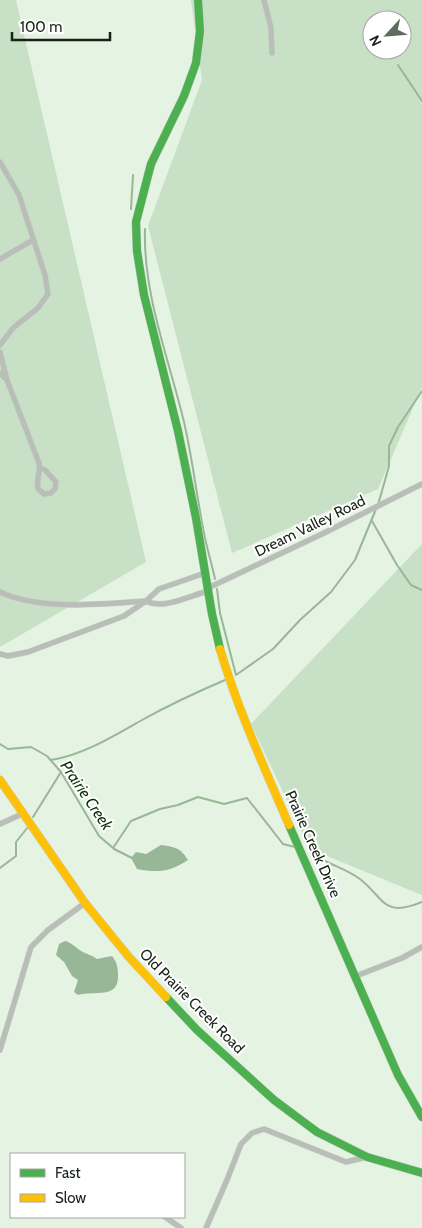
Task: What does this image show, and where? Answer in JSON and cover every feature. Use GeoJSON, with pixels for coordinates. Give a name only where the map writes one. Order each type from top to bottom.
{"type":"FeatureCollection","features":[{"type":"Feature","properties":{"kind":"main road","name":"Prairie Creek Drive"},"geometry":{"type":"LineString","coordinates":[[198,0],[200,31],[196,63],[184,96],[150,164],[136,222],[137,251],[144,295],[178,431],[196,518],[218,643],[240,712],[398,1075],[422,1117]]}},
{"type":"Feature","properties":{"kind":"main road","name":"Old Prairie Creek Road"},"geometry":{"type":"LineString","coordinates":[[0,780],[84,903],[128,956],[197,1030],[274,1100],[317,1132],[367,1157],[422,1173]]}},
{"type":"Feature","properties":{"kind":"street"},"geometry":{"type":"LineString","coordinates":[[264,0],[271,28],[272,53]]}},
{"type":"Feature","properties":{"kind":"street"},"geometry":{"type":"LineString","coordinates":[[0,162],[19,195],[45,275],[48,294],[38,308],[13,328],[0,345]]}},
{"type":"Feature","properties":{"kind":"street"},"geometry":{"type":"LineString","coordinates":[[0,259],[33,240]]}},
{"type":"Feature","properties":{"kind":"street"},"geometry":{"type":"LineString","coordinates":[[0,352],[7,380],[40,468],[37,482],[38,489],[44,494],[51,493],[55,489],[56,482],[45,470],[40,468]]}},
{"type":"Feature","properties":{"kind":"street"},"geometry":{"type":"LineString","coordinates":[[0,373],[7,380]]}},
{"type":"Feature","properties":{"kind":"street","name":"Dream Valley Road"},"geometry":{"type":"LineString","coordinates":[[0,592],[13,598],[38,603],[146,601],[153,605],[166,604],[208,590],[422,484]]}},
{"type":"Feature","properties":{"kind":"street"},"geometry":{"type":"LineString","coordinates":[[0,654],[8,656],[28,652],[124,616],[146,601],[159,589],[205,573]]}},
{"type":"Feature","properties":{"kind":"street"},"geometry":{"type":"LineString","coordinates":[[0,824],[24,813]]}},
{"type":"Feature","properties":{"kind":"street"},"geometry":{"type":"LineString","coordinates":[[0,1050],[32,947],[48,930],[84,903]]}},
{"type":"Feature","properties":{"kind":"street"},"geometry":{"type":"LineString","coordinates":[[356,976],[402,958],[422,947]]}},
{"type":"Feature","properties":{"kind":"street"},"geometry":{"type":"LineString","coordinates":[[206,1228],[241,1144],[252,1133],[264,1129],[346,1162],[367,1157]]}},
{"type":"Feature","properties":{"kind":"street"},"geometry":{"type":"LineString","coordinates":[[166,1218],[181,1228]]}},
{"type":"Feature","properties":{"kind":"shaded area"},"geometry":{"type":"Polygon","coordinates":[[[0,0],[16,0],[146,562],[0,647],[0,0]]]}},
{"type":"Feature","properties":{"kind":"shaded area"},"geometry":{"type":"Polygon","coordinates":[[[191,0],[422,0],[422,387],[378,489],[232,553],[148,226],[202,80],[191,0]]]}},
{"type":"Feature","properties":{"kind":"shaded area"},"geometry":{"type":"Polygon","coordinates":[[[422,544],[422,895],[310,849],[251,724],[422,544]]]}},
{"type":"Feature","properties":{"kind":"shaded area"},"geometry":{"type":"Polygon","coordinates":[[[161,845],[177,849],[188,860],[164,870],[137,869],[131,858],[136,852],[146,854],[161,845]]]}},
{"type":"Feature","properties":{"kind":"shaded area"},"geometry":{"type":"Polygon","coordinates":[[[65,941],[97,959],[112,956],[118,970],[117,983],[114,988],[110,991],[78,995],[74,992],[78,980],[72,976],[64,962],[56,955],[59,944],[65,941]]]}},
{"type":"Feature","properties":{"kind":"waterway"},"geometry":{"type":"LineString","coordinates":[[398,65],[422,101]]}},
{"type":"Feature","properties":{"kind":"waterway"},"geometry":{"type":"LineString","coordinates":[[131,209],[133,175]]}},
{"type":"Feature","properties":{"kind":"waterway"},"geometry":{"type":"LineString","coordinates":[[145,229],[145,254],[148,278],[158,327],[184,422],[202,524],[215,579]]}},
{"type":"Feature","properties":{"kind":"waterway"},"geometry":{"type":"LineString","coordinates":[[378,505],[389,466],[389,446],[398,427],[422,391]]}},
{"type":"Feature","properties":{"kind":"waterway"},"geometry":{"type":"LineString","coordinates":[[217,589],[220,613],[236,675],[273,649],[300,620],[331,592],[355,560],[376,509]]}},
{"type":"Feature","properties":{"kind":"waterway"},"geometry":{"type":"LineString","coordinates":[[372,521],[397,565],[411,585],[422,590]]}},
{"type":"Feature","properties":{"kind":"waterway"},"geometry":{"type":"LineString","coordinates":[[51,760],[75,754],[98,744],[162,709],[225,680]]}},
{"type":"Feature","properties":{"kind":"waterway","name":"Prairie Creek"},"geometry":{"type":"LineString","coordinates":[[0,744],[8,749],[31,747],[47,756],[61,772],[99,836],[113,848],[131,821],[160,809],[178,805],[198,797],[224,804],[247,798],[283,844],[295,847]]}},
{"type":"Feature","properties":{"kind":"waterway"},"geometry":{"type":"LineString","coordinates":[[33,817],[61,772]]}},
{"type":"Feature","properties":{"kind":"waterway"},"geometry":{"type":"LineString","coordinates":[[0,868],[16,856],[16,842],[28,827]]}},
{"type":"Feature","properties":{"kind":"waterway"},"geometry":{"type":"LineString","coordinates":[[114,849],[132,858]]}},
{"type":"Feature","properties":{"kind":"waterway","name":"Prairie Creek"},"geometry":{"type":"LineString","coordinates":[[309,850],[325,861],[360,879],[380,899],[392,907],[399,908],[422,902]]}},
{"type":"Feature","properties":{"kind":"traffic: fast"},"geometry":{"type":"LineString","coordinates":[[198,0],[200,31],[196,63],[184,96],[151,164],[136,222],[137,251],[144,295],[178,431],[220,649]]}},
{"type":"Feature","properties":{"kind":"traffic: fast"},"geometry":{"type":"LineString","coordinates":[[289,825],[398,1075],[422,1117]]}},
{"type":"Feature","properties":{"kind":"traffic: fast"},"geometry":{"type":"LineString","coordinates":[[166,997],[197,1030],[274,1100],[317,1132],[367,1157],[422,1173]]}},
{"type":"Feature","properties":{"kind":"traffic: slow"},"geometry":{"type":"LineString","coordinates":[[220,649],[243,716],[289,825]]}},
{"type":"Feature","properties":{"kind":"traffic: slow"},"geometry":{"type":"LineString","coordinates":[[0,780],[85,903],[128,956],[166,997]]}}]}
